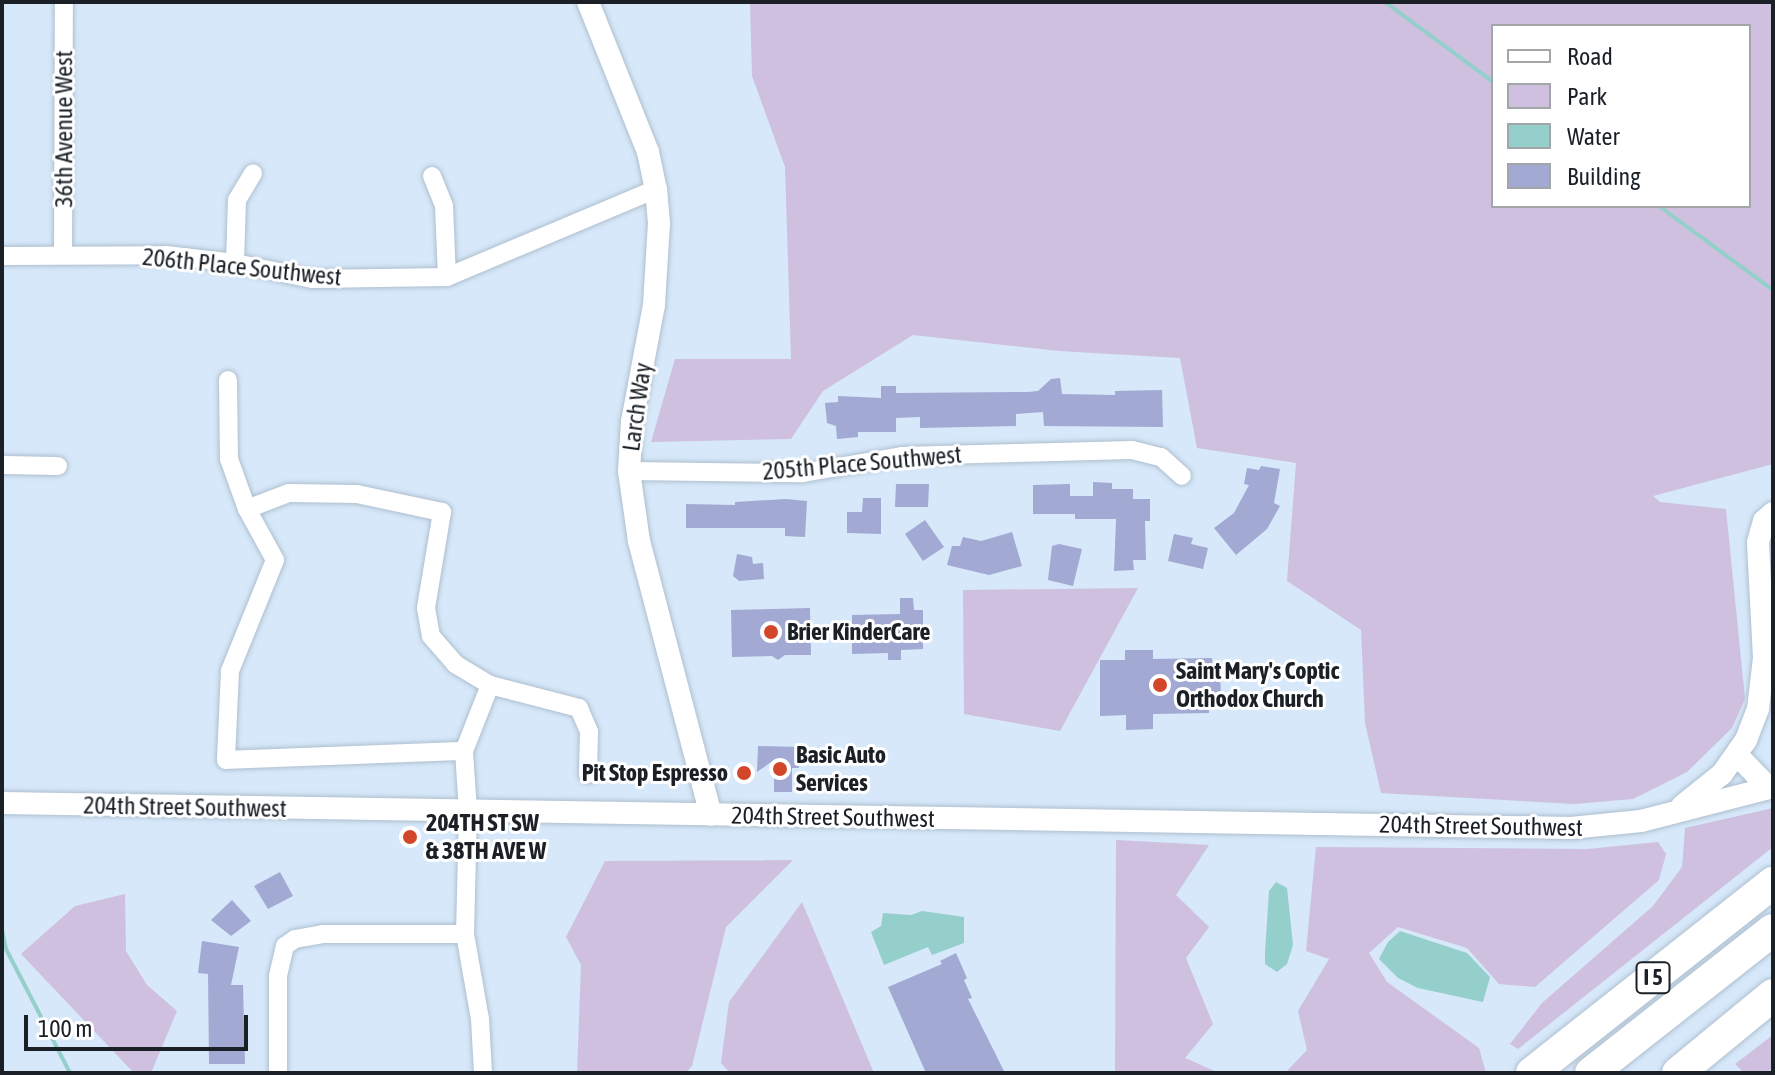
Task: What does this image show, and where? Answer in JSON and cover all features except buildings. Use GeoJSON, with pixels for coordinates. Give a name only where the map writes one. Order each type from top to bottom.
{"type":"FeatureCollection","features":[{"type":"Feature","properties":{"kind":"highway","name":"I 5"},"geometry":{"type":"LineString","coordinates":[[1532,1073],[1773,883]]}},
{"type":"Feature","properties":{"kind":"highway"},"geometry":{"type":"LineString","coordinates":[[1591,1073],[1766,945]]}},
{"type":"Feature","properties":{"kind":"highway"},"geometry":{"type":"LineString","coordinates":[[1614,1073],[1766,945]]}},
{"type":"Feature","properties":{"kind":"highway"},"geometry":{"type":"LineString","coordinates":[[1678,1073],[1773,995]]}},
{"type":"Feature","properties":{"kind":"street","name":"36th Avenue West"},"geometry":{"type":"LineString","coordinates":[[63,255],[64,2]]}},
{"type":"Feature","properties":{"kind":"street","name":"Larch Way"},"geometry":{"type":"LineString","coordinates":[[588,2],[648,152],[656,189],[659,223],[654,305],[632,421],[629,471],[639,541],[711,815]]}},
{"type":"Feature","properties":{"kind":"street"},"geometry":{"type":"LineString","coordinates":[[235,263],[237,200],[253,173]]}},
{"type":"Feature","properties":{"kind":"street"},"geometry":{"type":"LineString","coordinates":[[432,176],[444,206],[447,277]]}},
{"type":"Feature","properties":{"kind":"street","name":"206th Place Southwest"},"geometry":{"type":"LineString","coordinates":[[2,256],[166,255],[235,263],[313,279],[447,277],[656,189]]}},
{"type":"Feature","properties":{"kind":"street"},"geometry":{"type":"LineString","coordinates":[[228,380],[229,459],[247,509],[275,560],[230,671],[226,760],[464,751]]}},
{"type":"Feature","properties":{"kind":"street","name":"205th Place Southwest"},"geometry":{"type":"LineString","coordinates":[[629,471],[803,473],[902,456],[1132,450],[1161,457],[1182,476]]}},
{"type":"Feature","properties":{"kind":"street"},"geometry":{"type":"LineString","coordinates":[[2,465],[58,466]]}},
{"type":"Feature","properties":{"kind":"street"},"geometry":{"type":"LineString","coordinates":[[247,509],[289,493],[357,494],[442,512],[426,608],[431,636],[455,664],[490,685],[579,708],[589,732],[588,774]]}},
{"type":"Feature","properties":{"kind":"street","name":"204th Street Southwest"},"geometry":{"type":"LineString","coordinates":[[1663,816],[1705,791],[1737,755],[1753,725],[1762,692],[1758,542],[1764,521],[1773,513]]}},
{"type":"Feature","properties":{"kind":"street"},"geometry":{"type":"LineString","coordinates":[[483,1073],[480,1019],[465,934],[468,812],[464,751],[490,685]]}},
{"type":"Feature","properties":{"kind":"street"},"geometry":{"type":"LineString","coordinates":[[1737,755],[1771,788]]}},
{"type":"Feature","properties":{"kind":"street","name":"204th Street Southwest"},"geometry":{"type":"LineString","coordinates":[[2,803],[1571,828],[1615,826],[1771,788]]}},
{"type":"Feature","properties":{"kind":"street"},"geometry":{"type":"LineString","coordinates":[[278,1073],[278,976],[285,946],[295,939],[323,934],[465,934]]}},
{"type":"Feature","properties":{"kind":"green space"},"geometry":{"type":"Polygon","coordinates":[[[750,2],[1773,2],[1773,464],[1653,496],[1660,502],[1726,509],[1745,699],[1732,728],[1687,772],[1633,799],[1574,804],[1381,793],[1365,723],[1361,630],[1287,581],[1296,463],[1197,448],[1180,358],[1059,351],[913,335],[823,391],[791,439],[651,442],[675,359],[791,359],[785,167],[752,76],[750,2]]]}},
{"type":"Feature","properties":{"kind":"green space"},"geometry":{"type":"Polygon","coordinates":[[[1138,588],[1060,731],[964,714],[963,590],[1138,588]]]}},
{"type":"Feature","properties":{"kind":"green space"},"geometry":{"type":"Polygon","coordinates":[[[1773,808],[1773,847],[1518,1049],[1510,1044],[1542,1003],[1653,906],[1682,867],[1685,828],[1773,808]]]}},
{"type":"Feature","properties":{"kind":"green space"},"geometry":{"type":"Polygon","coordinates":[[[1116,840],[1209,845],[1176,895],[1209,927],[1186,958],[1213,1024],[1185,1058],[1219,1073],[1115,1073],[1116,840]]]}},
{"type":"Feature","properties":{"kind":"green space"},"geometry":{"type":"Polygon","coordinates":[[[1658,842],[1666,854],[1659,880],[1535,987],[1499,984],[1467,948],[1398,927],[1369,953],[1387,982],[1479,1048],[1486,1073],[1285,1073],[1307,1050],[1298,1011],[1329,959],[1306,951],[1316,847],[1588,849],[1658,842]]]}},
{"type":"Feature","properties":{"kind":"green space"},"geometry":{"type":"Polygon","coordinates":[[[793,860],[726,927],[692,1066],[686,1073],[577,1073],[581,965],[566,937],[605,861],[793,860]]]}},
{"type":"Feature","properties":{"kind":"green space"},"geometry":{"type":"Polygon","coordinates":[[[125,894],[126,951],[147,985],[177,1011],[151,1073],[134,1073],[21,954],[75,906],[125,894]]]}},
{"type":"Feature","properties":{"kind":"green space"},"geometry":{"type":"Polygon","coordinates":[[[802,902],[874,1073],[730,1073],[721,1063],[729,1002],[802,902]]]}},
{"type":"Feature","properties":{"kind":"green space"},"geometry":{"type":"Polygon","coordinates":[[[1773,1035],[1773,1069],[1765,1073],[1744,1073],[1735,1064],[1773,1035]]]}},
{"type":"Feature","properties":{"kind":"water"},"geometry":{"type":"Polygon","coordinates":[[[1276,882],[1287,888],[1293,945],[1287,964],[1277,972],[1265,964],[1269,891],[1276,882]]]}},
{"type":"Feature","properties":{"kind":"water"},"geometry":{"type":"Polygon","coordinates":[[[922,911],[964,917],[964,943],[932,955],[928,947],[884,965],[871,932],[881,926],[883,913],[911,915],[922,911]]]}},
{"type":"Feature","properties":{"kind":"water"},"geometry":{"type":"Polygon","coordinates":[[[1400,931],[1467,953],[1490,977],[1483,1002],[1418,988],[1398,978],[1379,959],[1388,942],[1400,931]]]}},
{"type":"Feature","properties":{"kind":"waterway"},"geometry":{"type":"LineString","coordinates":[[1385,2],[1491,81]]}},
{"type":"Feature","properties":{"kind":"waterway"},"geometry":{"type":"LineString","coordinates":[[1662,208],[1773,290]]}},
{"type":"Feature","properties":{"kind":"waterway"},"geometry":{"type":"LineString","coordinates":[[2,930],[6,949],[70,1073]]}},
{"type":"Feature","properties":{"kind":"place","name":"Brier KinderCare"},"geometry":{"type":"Point","coordinates":[771,632]}},
{"type":"Feature","properties":{"kind":"place","name":"Saint Mary's Coptic Orthodox Church"},"geometry":{"type":"Point","coordinates":[1160,685]}},
{"type":"Feature","properties":{"kind":"place","name":"Basic Auto Services"},"geometry":{"type":"Point","coordinates":[780,769]}},
{"type":"Feature","properties":{"kind":"place","name":"Pit Stop Espresso"},"geometry":{"type":"Point","coordinates":[744,773]}},
{"type":"Feature","properties":{"kind":"place","name":"204TH ST SW & 38TH AVE W"},"geometry":{"type":"Point","coordinates":[410,837]}}]}
